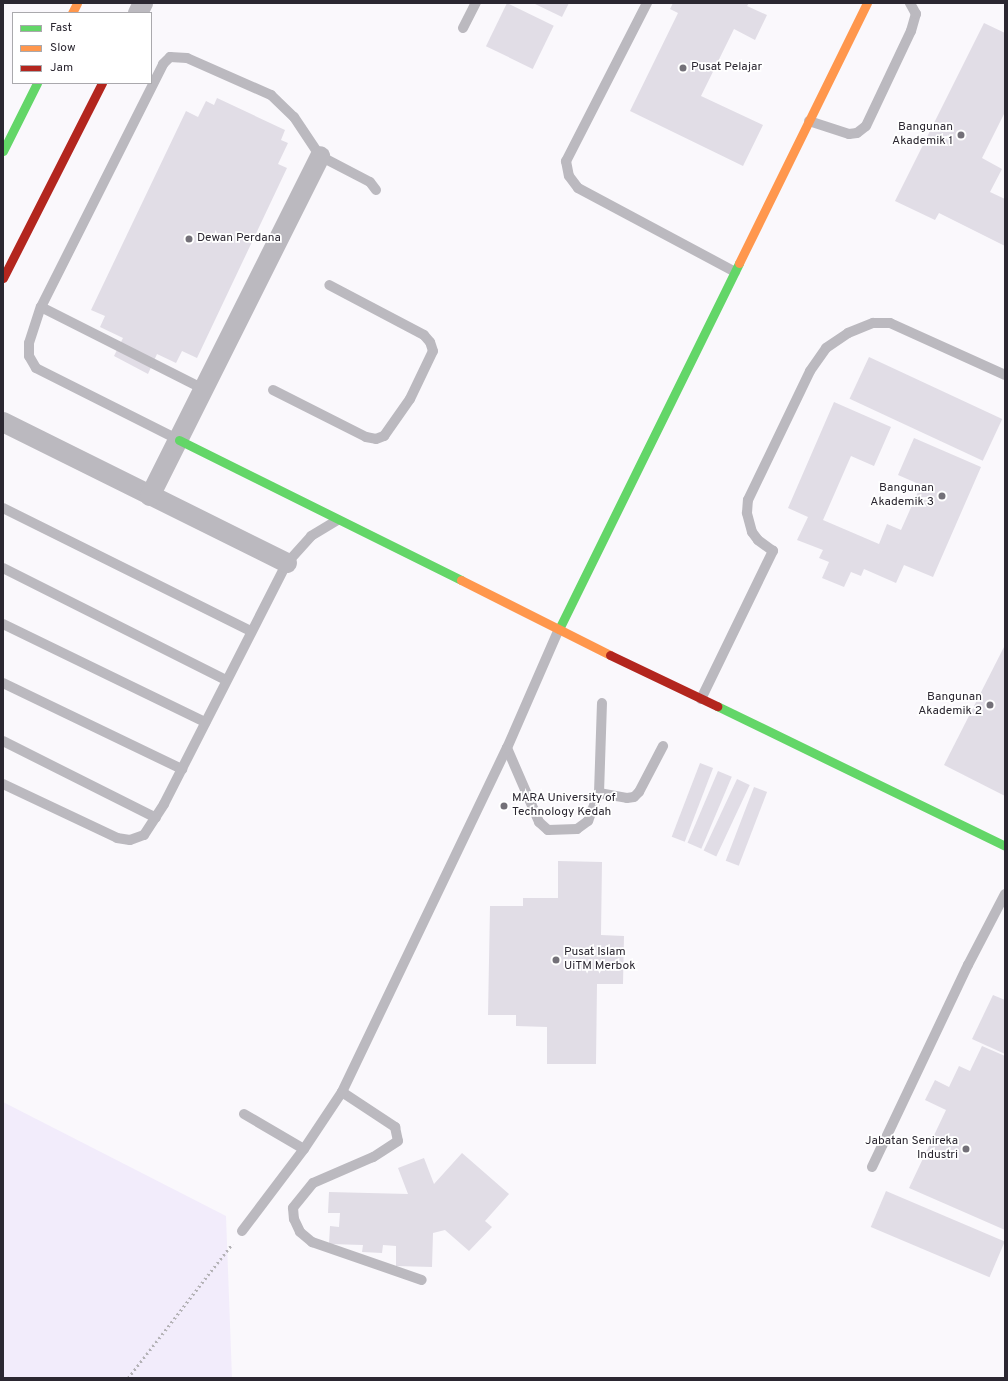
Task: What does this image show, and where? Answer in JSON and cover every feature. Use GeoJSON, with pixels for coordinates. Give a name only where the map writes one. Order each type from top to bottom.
{"type":"FeatureCollection","features":[{"type":"Feature","properties":{"kind":"street"},"geometry":{"type":"LineString","coordinates":[[72,12],[77,3]]}},
{"type":"Feature","properties":{"kind":"street"},"geometry":{"type":"LineString","coordinates":[[138,12],[143,3]]}},
{"type":"Feature","properties":{"kind":"street"},"geometry":{"type":"LineString","coordinates":[[559,629],[867,3]]}},
{"type":"Feature","properties":{"kind":"street"},"geometry":{"type":"LineString","coordinates":[[3,151],[36,84]]}},
{"type":"Feature","properties":{"kind":"street"},"geometry":{"type":"LineString","coordinates":[[3,278],[101,84]]}},
{"type":"Feature","properties":{"kind":"street"},"geometry":{"type":"LineString","coordinates":[[150,496],[320,156]]}},
{"type":"Feature","properties":{"kind":"street"},"geometry":{"type":"LineString","coordinates":[[3,422],[287,563]]}},
{"type":"Feature","properties":{"kind":"street"},"geometry":{"type":"LineString","coordinates":[[178,440],[701,699],[1005,846]]}},
{"type":"Feature","properties":{"kind":"lane"},"geometry":{"type":"LineString","coordinates":[[463,28],[476,3]]}},
{"type":"Feature","properties":{"kind":"lane"},"geometry":{"type":"LineString","coordinates":[[648,3],[566,161],[568,176],[578,188],[735,272]]}},
{"type":"Feature","properties":{"kind":"lane"},"geometry":{"type":"LineString","coordinates":[[809,121],[849,134],[857,132],[866,126],[911,31],[916,14],[910,3]]}},
{"type":"Feature","properties":{"kind":"lane"},"geometry":{"type":"LineString","coordinates":[[178,440],[36,368],[29,356],[28,343],[42,307],[163,64],[170,57],[187,58],[271,95],[294,117],[320,156],[370,182],[376,190]]}},
{"type":"Feature","properties":{"kind":"lane"},"geometry":{"type":"LineString","coordinates":[[273,390],[366,437],[376,439],[384,436],[410,399],[433,350],[430,342],[424,335],[329,285]]}},
{"type":"Feature","properties":{"kind":"lane"},"geometry":{"type":"LineString","coordinates":[[42,307],[204,389]]}},
{"type":"Feature","properties":{"kind":"lane"},"geometry":{"type":"LineString","coordinates":[[701,699],[773,551],[758,540],[752,532],[747,513],[748,500],[810,371],[826,348],[848,333],[866,325],[890,323],[1005,375]]}},
{"type":"Feature","properties":{"kind":"lane"},"geometry":{"type":"LineString","coordinates":[[3,508],[251,631]]}},
{"type":"Feature","properties":{"kind":"lane"},"geometry":{"type":"LineString","coordinates":[[3,784],[117,838],[130,840],[144,835],[156,818],[182,769],[226,680],[287,563],[311,536],[339,519]]}},
{"type":"Feature","properties":{"kind":"lane"},"geometry":{"type":"LineString","coordinates":[[3,568],[226,680]]}},
{"type":"Feature","properties":{"kind":"lane"},"geometry":{"type":"LineString","coordinates":[[3,624],[205,722]]}},
{"type":"Feature","properties":{"kind":"lane"},"geometry":{"type":"LineString","coordinates":[[242,1231],[304,1149],[342,1092],[507,748],[559,629]]}},
{"type":"Feature","properties":{"kind":"lane"},"geometry":{"type":"LineString","coordinates":[[3,682],[182,769]]}},
{"type":"Feature","properties":{"kind":"lane"},"geometry":{"type":"LineString","coordinates":[[507,748],[539,822],[548,830],[577,829],[588,821],[599,793],[602,703]]}},
{"type":"Feature","properties":{"kind":"lane"},"geometry":{"type":"LineString","coordinates":[[3,741],[156,818]]}},
{"type":"Feature","properties":{"kind":"lane"},"geometry":{"type":"LineString","coordinates":[[599,793],[627,798],[634,797],[639,792],[663,746]]}},
{"type":"Feature","properties":{"kind":"lane"},"geometry":{"type":"LineString","coordinates":[[872,1167],[968,964],[1005,894]]}},
{"type":"Feature","properties":{"kind":"lane"},"geometry":{"type":"LineString","coordinates":[[342,1092],[395,1127],[398,1141],[373,1158],[313,1183],[293,1208],[294,1219],[300,1232],[312,1242],[422,1280]]}},
{"type":"Feature","properties":{"kind":"lane"},"geometry":{"type":"LineString","coordinates":[[244,1114],[304,1149]]}},
{"type":"Feature","properties":{"kind":"path"},"geometry":{"type":"LineString","coordinates":[[128,1378],[242,1231]]}},
{"type":"Feature","properties":{"kind":"shaded area"},"geometry":{"type":"Polygon","coordinates":[[[3,1102],[226,1216],[232,1378],[3,1378],[3,1102]]]}},
{"type":"Feature","properties":{"kind":"building"},"geometry":{"type":"Polygon","coordinates":[[[507,3],[554,26],[533,69],[486,46],[507,3]]]}},
{"type":"Feature","properties":{"kind":"building"},"geometry":{"type":"Polygon","coordinates":[[[533,3],[569,3],[562,17],[533,3]]]}},
{"type":"Feature","properties":{"kind":"building","name":"Pusat Pelajar"},"geometry":{"type":"Polygon","coordinates":[[[673,3],[749,3],[747,6],[767,15],[755,40],[734,29],[701,96],[763,125],[743,166],[630,111],[678,13],[670,9],[673,3]]]}},
{"type":"Feature","properties":{"kind":"building","name":"Bangunan Akademik 1"},"geometry":{"type":"Polygon","coordinates":[[[984,23],[1005,33],[1005,112],[982,158],[1002,169],[990,192],[1005,199],[1005,246],[939,213],[935,220],[895,201],[984,23]]]}},
{"type":"Feature","properties":{"kind":"building","name":"Dewan Perdana"},"geometry":{"type":"Polygon","coordinates":[[[217,98],[285,130],[281,140],[288,143],[278,164],[287,168],[197,358],[182,351],[176,363],[157,354],[148,374],[114,356],[123,338],[100,327],[105,316],[91,310],[186,111],[198,117],[206,101],[214,105],[217,98]]]}},
{"type":"Feature","properties":{"kind":"building"},"geometry":{"type":"Polygon","coordinates":[[[869,357],[1002,419],[983,461],[850,399],[869,357]]]}},
{"type":"Feature","properties":{"kind":"building","name":"Bangunan Akademik 3"},"geometry":{"type":"Polygon","coordinates":[[[834,402],[891,427],[874,466],[851,456],[823,520],[879,544],[887,524],[901,530],[921,485],[898,475],[914,438],[981,467],[933,577],[904,565],[896,583],[864,569],[861,576],[851,572],[844,587],[822,578],[829,562],[819,558],[823,550],[797,540],[808,517],[788,508],[834,402]]]}},
{"type":"Feature","properties":{"kind":"building","name":"Bangunan Akademik 2"},"geometry":{"type":"Polygon","coordinates":[[[1005,645],[1005,796],[944,765],[1005,645]]]}},
{"type":"Feature","properties":{"kind":"building"},"geometry":{"type":"Polygon","coordinates":[[[700,763],[713,768],[685,842],[672,837],[700,763]]]}},
{"type":"Feature","properties":{"kind":"building"},"geometry":{"type":"Polygon","coordinates":[[[718,771],[732,777],[701,849],[688,843],[718,771]]]}},
{"type":"Feature","properties":{"kind":"building"},"geometry":{"type":"Polygon","coordinates":[[[737,779],[750,785],[716,857],[704,851],[737,779]]]}},
{"type":"Feature","properties":{"kind":"building"},"geometry":{"type":"Polygon","coordinates":[[[754,787],[767,792],[739,866],[726,861],[754,787]]]}},
{"type":"Feature","properties":{"kind":"building","name":"Pusat Islam UiTM Merbok"},"geometry":{"type":"Polygon","coordinates":[[[558,861],[602,862],[601,935],[624,936],[623,984],[597,984],[596,1064],[547,1064],[547,1027],[516,1026],[516,1015],[488,1015],[490,906],[523,906],[523,898],[558,898],[558,861]]]}},
{"type":"Feature","properties":{"kind":"building"},"geometry":{"type":"Polygon","coordinates":[[[993,995],[1005,1000],[1005,1054],[972,1039],[993,995]]]}},
{"type":"Feature","properties":{"kind":"building","name":"Jabatan Senireka Industri"},"geometry":{"type":"Polygon","coordinates":[[[982,1046],[1005,1056],[1005,1230],[909,1188],[946,1110],[925,1100],[935,1080],[949,1087],[959,1066],[970,1071],[982,1046]]]}},
{"type":"Feature","properties":{"kind":"building"},"geometry":{"type":"Polygon","coordinates":[[[462,1153],[509,1194],[485,1221],[492,1227],[469,1251],[445,1230],[433,1233],[432,1267],[396,1266],[396,1246],[383,1245],[382,1253],[362,1252],[363,1245],[329,1244],[330,1226],[339,1227],[340,1213],[328,1213],[329,1192],[408,1194],[398,1168],[424,1158],[434,1184],[462,1153]]]}},
{"type":"Feature","properties":{"kind":"building","name":"Jabatan Senireka Industri"},"geometry":{"type":"Polygon","coordinates":[[[886,1191],[1005,1241],[990,1277],[871,1227],[886,1191]]]}},
{"type":"Feature","properties":{"kind":"traffic: fast"},"geometry":{"type":"LineString","coordinates":[[3,151],[36,84]]}},
{"type":"Feature","properties":{"kind":"traffic: fast"},"geometry":{"type":"LineString","coordinates":[[559,629],[739,263]]}},
{"type":"Feature","properties":{"kind":"traffic: fast"},"geometry":{"type":"LineString","coordinates":[[179,440],[461,580]]}},
{"type":"Feature","properties":{"kind":"traffic: fast"},"geometry":{"type":"LineString","coordinates":[[717,706],[1005,846]]}},
{"type":"Feature","properties":{"kind":"traffic: slow"},"geometry":{"type":"LineString","coordinates":[[72,12],[77,3]]}},
{"type":"Feature","properties":{"kind":"traffic: slow"},"geometry":{"type":"LineString","coordinates":[[739,263],[867,3]]}},
{"type":"Feature","properties":{"kind":"traffic: slow"},"geometry":{"type":"LineString","coordinates":[[461,580],[610,655]]}},
{"type":"Feature","properties":{"kind":"traffic: jam"},"geometry":{"type":"LineString","coordinates":[[3,278],[101,84]]}},
{"type":"Feature","properties":{"kind":"traffic: jam"},"geometry":{"type":"LineString","coordinates":[[610,655],[717,706]]}},
{"type":"Feature","properties":{"kind":"place","name":"Pusat Pelajar"},"geometry":{"type":"Point","coordinates":[683,68]}},
{"type":"Feature","properties":{"kind":"place","name":"Bangunan Akademik 1"},"geometry":{"type":"Point","coordinates":[961,135]}},
{"type":"Feature","properties":{"kind":"place","name":"Dewan Perdana"},"geometry":{"type":"Point","coordinates":[189,239]}},
{"type":"Feature","properties":{"kind":"place","name":"Bangunan Akademik 3"},"geometry":{"type":"Point","coordinates":[942,496]}},
{"type":"Feature","properties":{"kind":"place","name":"Bangunan Akademik 2"},"geometry":{"type":"Point","coordinates":[990,705]}},
{"type":"Feature","properties":{"kind":"place","name":"MARA University of Technology Kedah"},"geometry":{"type":"Point","coordinates":[504,806]}},
{"type":"Feature","properties":{"kind":"place","name":"Pusat Islam UiTM Merbok"},"geometry":{"type":"Point","coordinates":[556,960]}},
{"type":"Feature","properties":{"kind":"place","name":"Jabatan Senireka Industri"},"geometry":{"type":"Point","coordinates":[966,1149]}}]}
